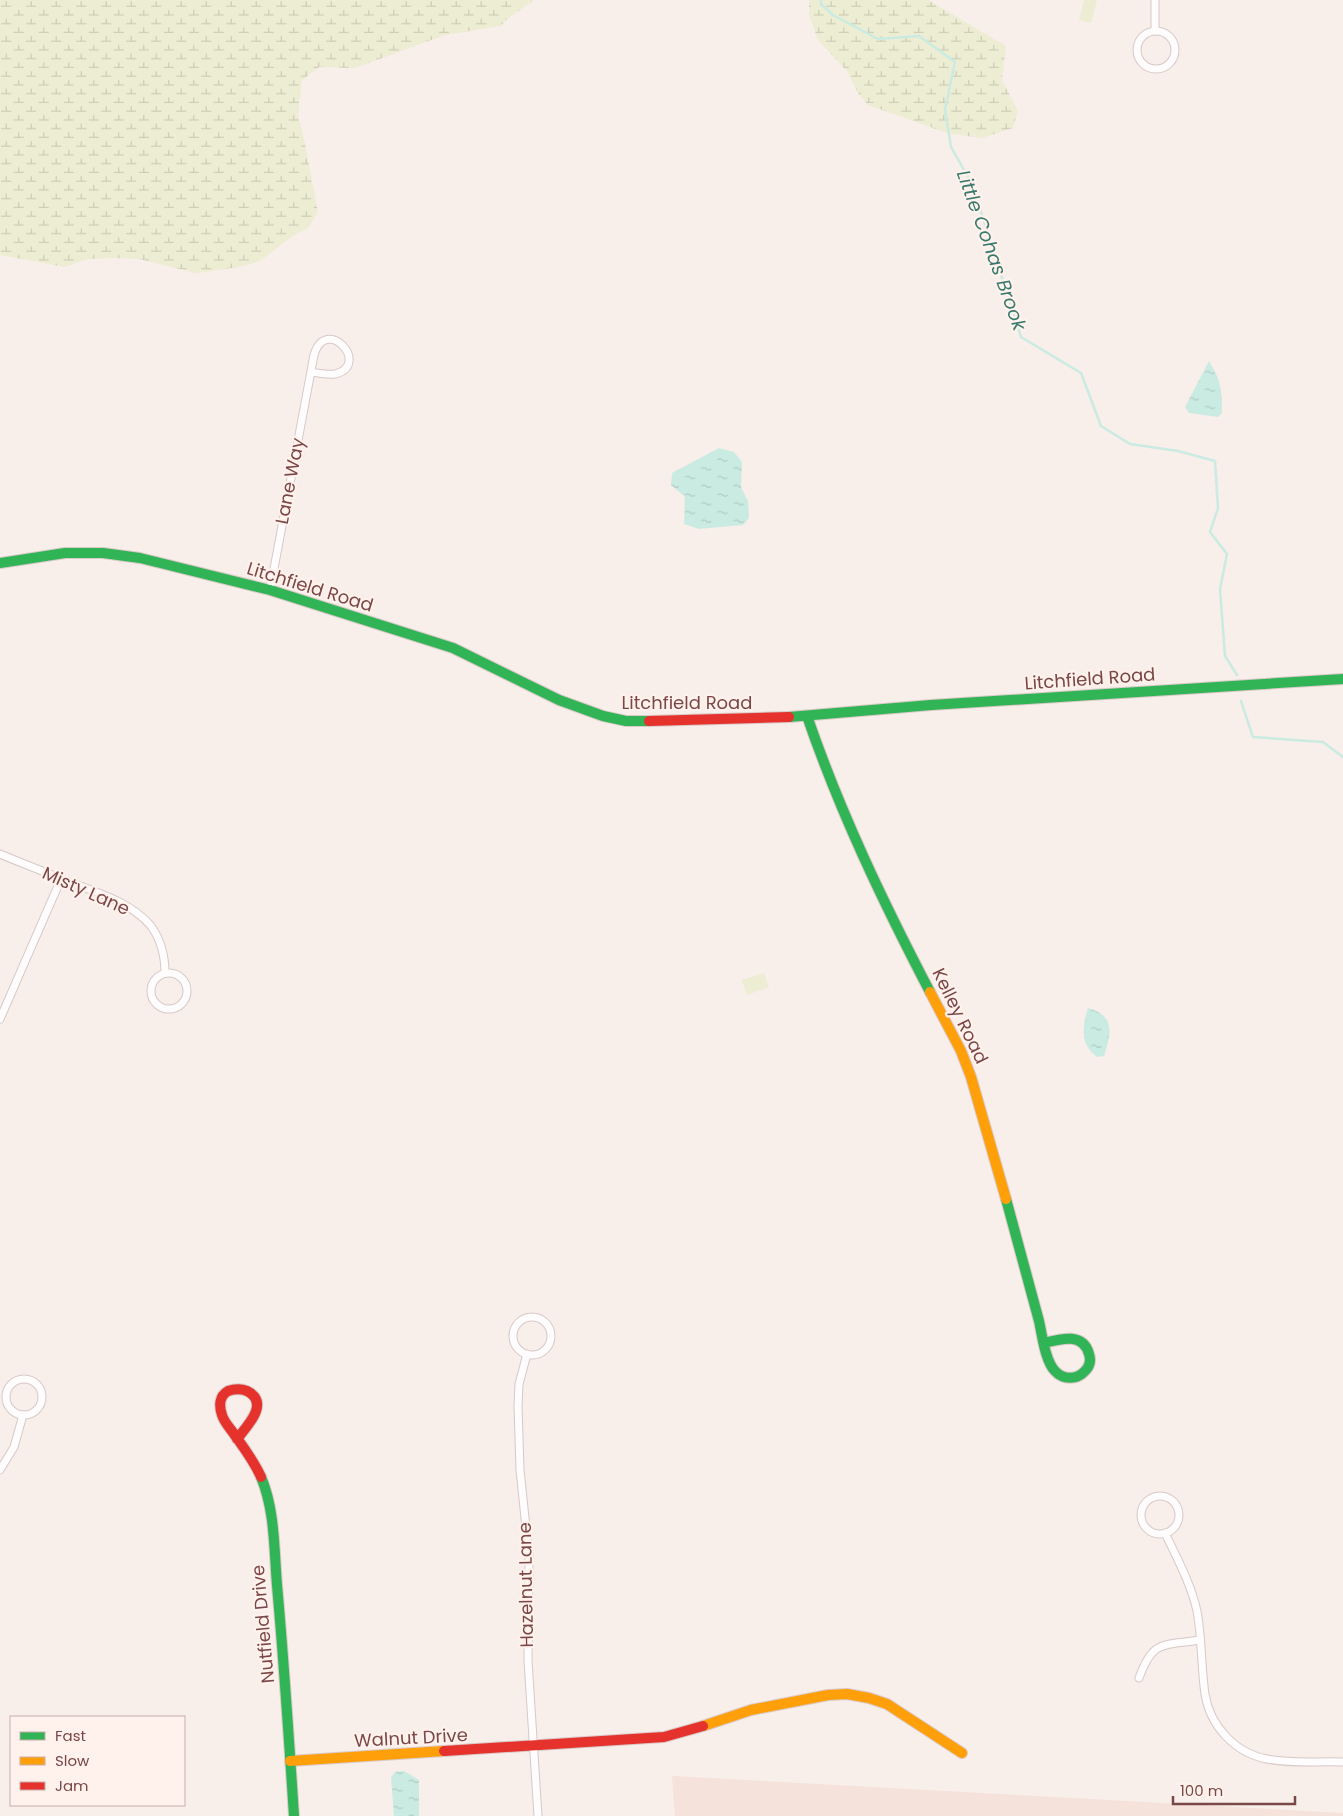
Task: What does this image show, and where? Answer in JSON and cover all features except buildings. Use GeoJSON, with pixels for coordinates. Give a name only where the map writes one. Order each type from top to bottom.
{"type":"FeatureCollection","features":[{"type":"Feature","properties":{"kind":"street"},"geometry":{"type":"LineString","coordinates":[[1155,0],[1155,31]]}},
{"type":"Feature","properties":{"kind":"street"},"geometry":{"type":"LineString","coordinates":[[1155,31],[1166,34],[1172,40],[1174,47],[1174,55],[1164,67],[1148,67],[1138,56],[1137,48],[1139,41],[1144,35],[1155,31]]}},
{"type":"Feature","properties":{"kind":"street","name":"Lane Way"},"geometry":{"type":"LineString","coordinates":[[270,590],[311,372],[316,350],[319,345],[330,340],[341,342],[345,346],[348,352],[348,362],[341,371],[331,374],[311,372]]}},
{"type":"Feature","properties":{"kind":"street","name":"Litchfield Road"},"geometry":{"type":"LineString","coordinates":[[0,563],[65,552],[103,552],[140,558],[270,590],[453,648],[571,705],[607,718],[626,721],[759,719],[931,705],[1343,679]]}},
{"type":"Feature","properties":{"kind":"street","name":"Kelley Road"},"geometry":{"type":"LineString","coordinates":[[807,716],[854,838],[971,1076],[1019,1243],[1044,1343],[1051,1368],[1061,1377],[1067,1379],[1080,1376],[1089,1366],[1089,1353],[1082,1342],[1069,1338],[1044,1343]]}},
{"type":"Feature","properties":{"kind":"street","name":"Misty Lane"},"geometry":{"type":"LineString","coordinates":[[0,854],[110,898],[142,917],[158,938],[163,950],[166,973]]}},
{"type":"Feature","properties":{"kind":"street"},"geometry":{"type":"LineString","coordinates":[[0,1019],[61,878]]}},
{"type":"Feature","properties":{"kind":"street"},"geometry":{"type":"LineString","coordinates":[[166,973],[177,975],[186,983],[187,989],[184,1001],[175,1008],[158,1006],[151,996],[152,984],[160,975],[166,973]]}},
{"type":"Feature","properties":{"kind":"street"},"geometry":{"type":"LineString","coordinates":[[536,1318],[547,1325],[550,1330],[550,1341],[543,1351],[533,1355],[527,1354],[516,1347],[513,1334],[514,1328],[523,1319],[536,1318]]}},
{"type":"Feature","properties":{"kind":"street","name":"Hazelnut Lane"},"geometry":{"type":"LineString","coordinates":[[527,1354],[519,1384],[518,1416],[520,1470],[529,1556],[527,1632],[538,1816]]}},
{"type":"Feature","properties":{"kind":"street"},"geometry":{"type":"LineString","coordinates":[[27,1378],[38,1384],[43,1396],[38,1409],[23,1415],[12,1410],[6,1401],[6,1395],[15,1380],[27,1378]]}},
{"type":"Feature","properties":{"kind":"street","name":"Nutfield Drive"},"geometry":{"type":"LineString","coordinates":[[237,1438],[254,1418],[257,1406],[252,1395],[243,1389],[237,1388],[225,1394],[219,1405],[222,1417],[256,1466],[268,1493],[284,1660],[294,1816]]}},
{"type":"Feature","properties":{"kind":"street"},"geometry":{"type":"LineString","coordinates":[[0,1470],[14,1447],[23,1415]]}},
{"type":"Feature","properties":{"kind":"street"},"geometry":{"type":"LineString","coordinates":[[1156,1496],[1169,1497],[1178,1507],[1179,1513],[1176,1526],[1166,1533],[1153,1533],[1148,1530],[1141,1519],[1142,1507],[1145,1502],[1156,1496]]}},
{"type":"Feature","properties":{"kind":"street"},"geometry":{"type":"LineString","coordinates":[[1166,1533],[1183,1570],[1196,1609],[1207,1707],[1223,1734],[1251,1755],[1267,1759],[1343,1762]]}},
{"type":"Feature","properties":{"kind":"street"},"geometry":{"type":"LineString","coordinates":[[1139,1678],[1146,1661],[1153,1651],[1163,1646],[1200,1640]]}},
{"type":"Feature","properties":{"kind":"street","name":"Walnut Drive"},"geometry":{"type":"LineString","coordinates":[[290,1761],[664,1737],[696,1729],[751,1710],[847,1694],[887,1704],[962,1753]]}},
{"type":"Feature","properties":{"kind":"shaded area"},"geometry":{"type":"Polygon","coordinates":[[[672,1776],[1343,1813],[1343,1816],[675,1816],[672,1776]]]}},
{"type":"Feature","properties":{"kind":"green space"},"geometry":{"type":"Polygon","coordinates":[[[0,0],[534,0],[507,19],[501,26],[445,35],[355,68],[319,67],[302,80],[298,115],[318,212],[309,227],[291,237],[260,261],[239,267],[196,273],[139,259],[88,259],[65,267],[0,255],[0,0]]]}},
{"type":"Feature","properties":{"kind":"green space"},"geometry":{"type":"Polygon","coordinates":[[[809,0],[928,0],[1006,46],[1002,80],[1018,111],[1013,128],[982,138],[947,133],[868,105],[858,93],[847,71],[818,40],[809,14],[809,0]]]}},
{"type":"Feature","properties":{"kind":"green space"},"geometry":{"type":"Polygon","coordinates":[[[1084,0],[1097,0],[1091,23],[1079,20],[1084,0]]]}},
{"type":"Feature","properties":{"kind":"green space"},"geometry":{"type":"Polygon","coordinates":[[[764,973],[769,987],[747,995],[742,980],[764,973]]]}},
{"type":"Feature","properties":{"kind":"water"},"geometry":{"type":"Polygon","coordinates":[[[1209,361],[1216,374],[1221,392],[1222,413],[1218,417],[1189,413],[1185,407],[1209,361]]]}},
{"type":"Feature","properties":{"kind":"water"},"geometry":{"type":"Polygon","coordinates":[[[719,448],[734,452],[742,462],[741,487],[748,501],[749,518],[743,525],[699,529],[684,524],[685,497],[671,485],[672,473],[719,448]]]}},
{"type":"Feature","properties":{"kind":"water"},"geometry":{"type":"Polygon","coordinates":[[[1088,1008],[1097,1011],[1103,1016],[1109,1027],[1104,1056],[1097,1057],[1091,1052],[1085,1041],[1084,1022],[1088,1008]]]}},
{"type":"Feature","properties":{"kind":"water"},"geometry":{"type":"Polygon","coordinates":[[[404,1771],[419,1780],[419,1816],[394,1816],[391,1777],[395,1772],[404,1771]]]}},
{"type":"Feature","properties":{"kind":"waterway","name":"Little Cohas Brook"},"geometry":{"type":"LineString","coordinates":[[821,0],[821,4],[833,15],[878,39],[919,36],[955,62],[945,110],[951,147],[972,184],[1021,337],[1081,373],[1101,426],[1130,444],[1178,451],[1215,461],[1218,508],[1210,532],[1227,554],[1220,589],[1225,656],[1237,675]]}},
{"type":"Feature","properties":{"kind":"waterway","name":"Little Cohas Brook"},"geometry":{"type":"LineString","coordinates":[[1241,701],[1253,737],[1323,742],[1343,757]]}},
{"type":"Feature","properties":{"kind":"traffic: fast"},"geometry":{"type":"LineString","coordinates":[[0,563],[65,553],[103,553],[140,558],[270,590],[453,648],[559,700],[603,716],[626,721],[649,721]]}},
{"type":"Feature","properties":{"kind":"traffic: fast"},"geometry":{"type":"LineString","coordinates":[[789,717],[931,705],[1343,679]]}},
{"type":"Feature","properties":{"kind":"traffic: fast"},"geometry":{"type":"LineString","coordinates":[[807,716],[863,856],[930,992]]}},
{"type":"Feature","properties":{"kind":"traffic: fast"},"geometry":{"type":"LineString","coordinates":[[1006,1199],[1039,1321],[1044,1347],[1052,1367],[1058,1374],[1070,1378],[1082,1374],[1090,1363],[1090,1356],[1082,1342],[1064,1339],[1044,1343]]}},
{"type":"Feature","properties":{"kind":"traffic: fast"},"geometry":{"type":"LineString","coordinates":[[261,1477],[269,1503],[273,1530],[294,1816]]}},
{"type":"Feature","properties":{"kind":"traffic: slow"},"geometry":{"type":"LineString","coordinates":[[930,992],[961,1051],[971,1077],[1006,1199]]}},
{"type":"Feature","properties":{"kind":"traffic: slow"},"geometry":{"type":"LineString","coordinates":[[703,1726],[751,1710],[828,1695],[847,1694],[887,1704],[962,1753]]}},
{"type":"Feature","properties":{"kind":"traffic: slow"},"geometry":{"type":"LineString","coordinates":[[290,1761],[444,1751]]}},
{"type":"Feature","properties":{"kind":"traffic: jam"},"geometry":{"type":"LineString","coordinates":[[649,721],[789,717]]}},
{"type":"Feature","properties":{"kind":"traffic: jam"},"geometry":{"type":"LineString","coordinates":[[237,1439],[241,1434],[246,1428],[254,1415],[257,1402],[254,1396],[247,1391],[230,1390],[225,1393],[220,1401],[223,1418],[232,1432],[234,1434],[238,1439],[249,1455],[261,1477]]}},
{"type":"Feature","properties":{"kind":"traffic: jam"},"geometry":{"type":"LineString","coordinates":[[444,1751],[664,1737],[703,1726]]}}]}
